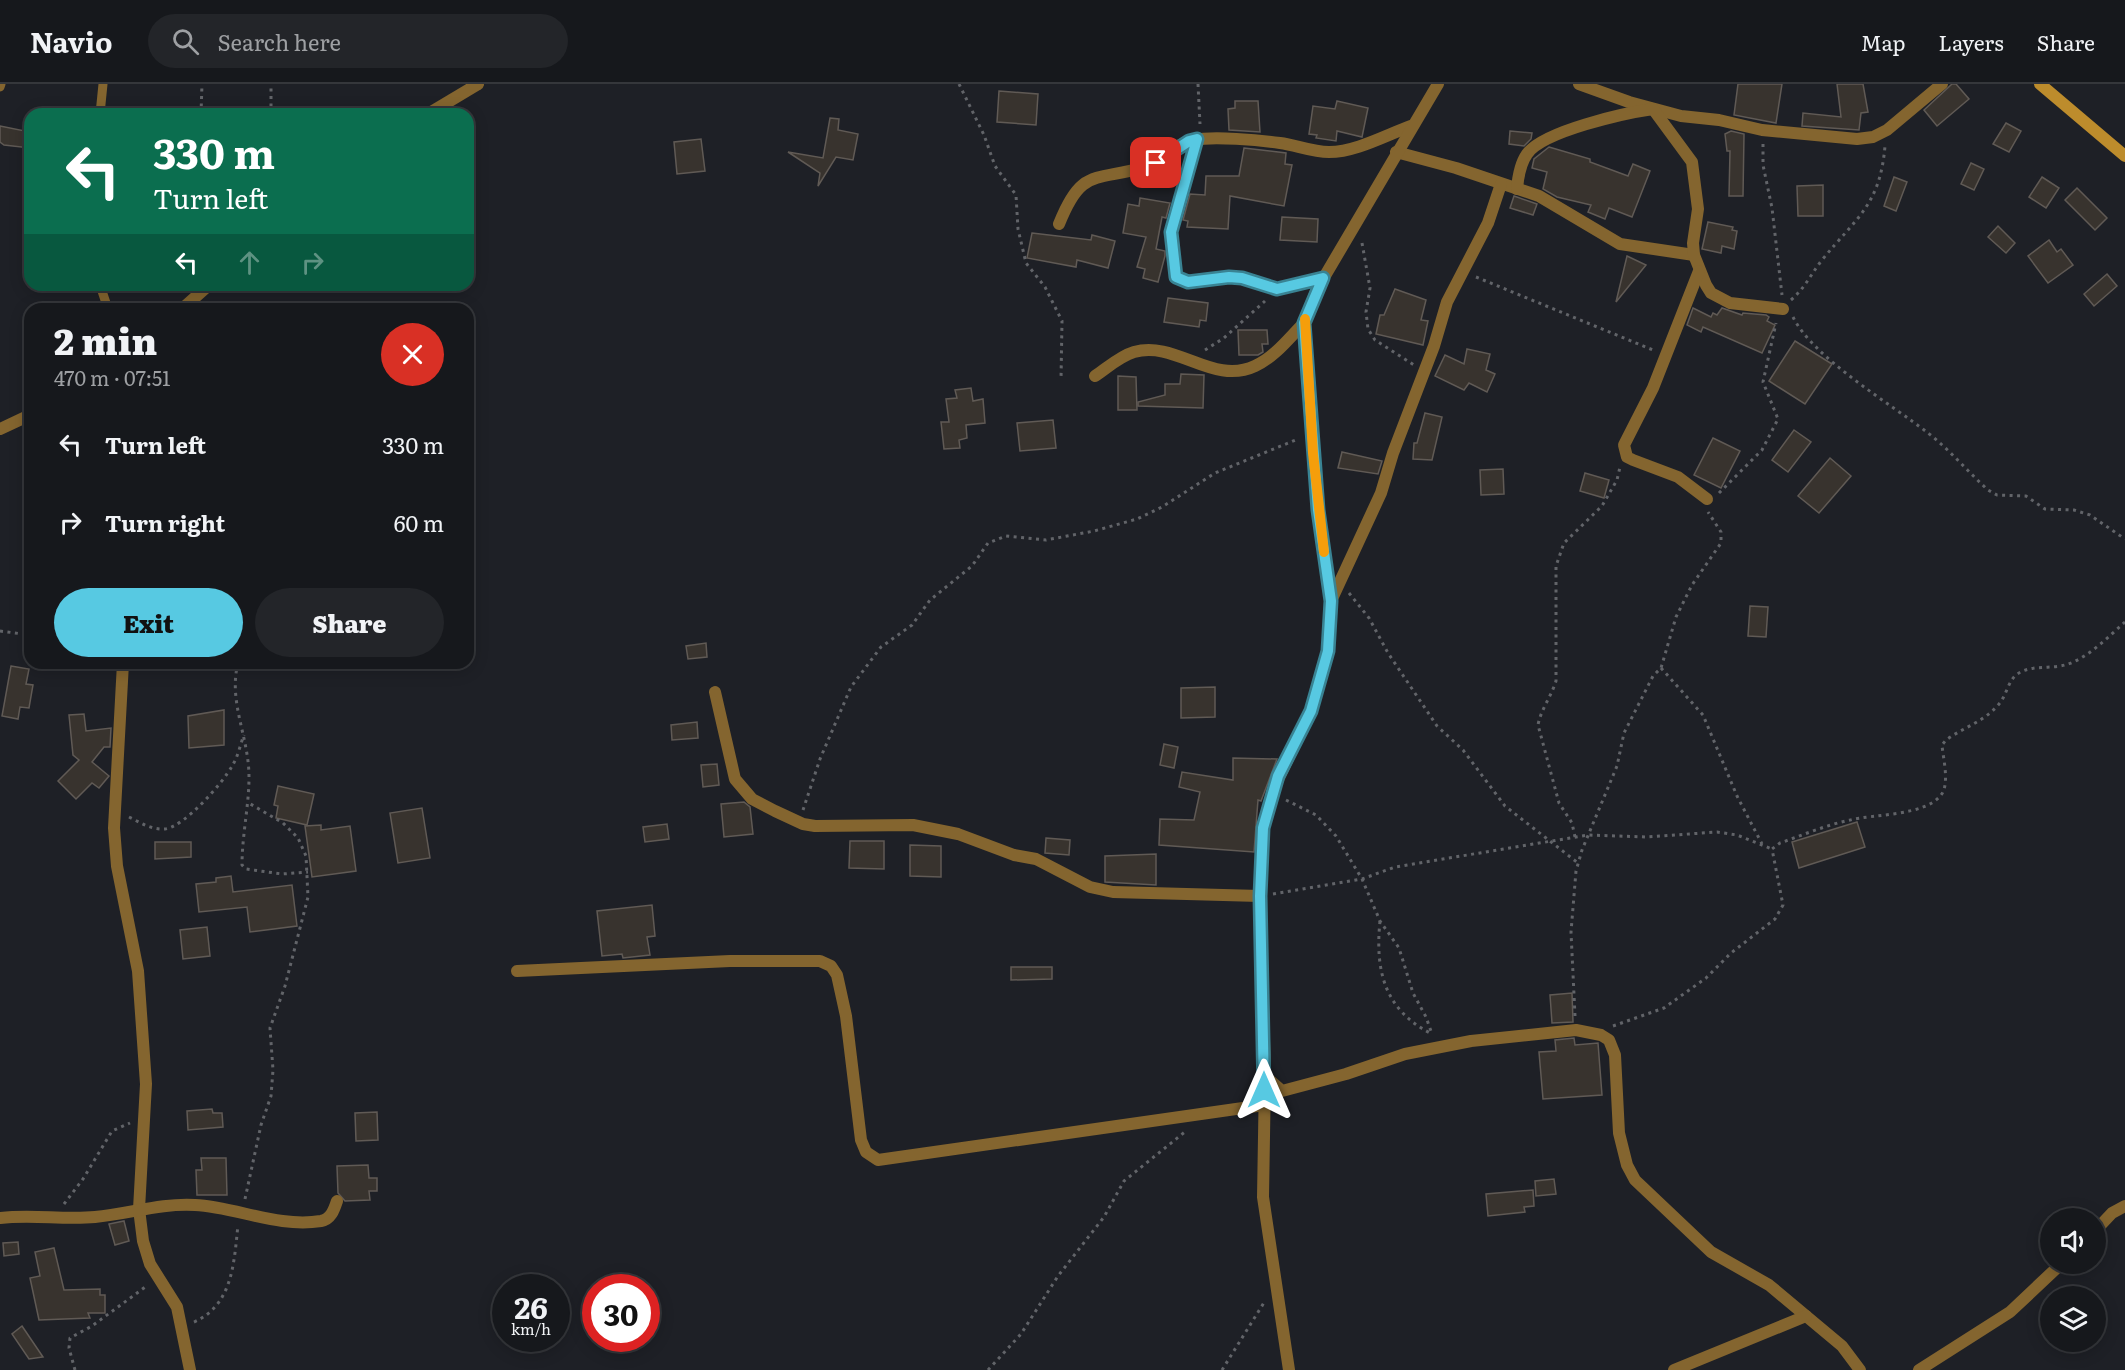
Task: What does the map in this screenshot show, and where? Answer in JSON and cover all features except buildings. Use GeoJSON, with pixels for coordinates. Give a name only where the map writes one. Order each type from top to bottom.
{"type":"FeatureCollection","features":[{"type":"Feature","properties":{"kind":"main road"},"geometry":{"type":"LineString","coordinates":[[2040,84],[2125,156]]}},
{"type":"Feature","properties":{"kind":"street"},"geometry":{"type":"LineString","coordinates":[[438,108],[478,84]]}},
{"type":"Feature","properties":{"kind":"street"},"geometry":{"type":"LineString","coordinates":[[1095,376],[1135,351],[1155,352],[1187,360],[1208,369],[1226,371],[1253,367],[1277,350],[1304,323],[1323,278],[1438,84]]}},
{"type":"Feature","properties":{"kind":"street"},"geometry":{"type":"LineString","coordinates":[[1580,84],[1681,116],[1719,120],[1762,130],[1857,139],[1873,137],[1887,130],[1942,84]]}},
{"type":"Feature","properties":{"kind":"street"},"geometry":{"type":"LineString","coordinates":[[1517,189],[1523,162],[1536,146],[1610,116],[1653,109]]}},
{"type":"Feature","properties":{"kind":"street"},"geometry":{"type":"LineString","coordinates":[[1653,109],[1692,162],[1698,209],[1693,243],[1694,255],[1699,271],[1711,293],[1730,303],[1785,306]]}},
{"type":"Feature","properties":{"kind":"street"},"geometry":{"type":"LineString","coordinates":[[1059,224],[1067,204],[1084,182],[1094,177],[1156,163],[1189,141],[1203,139],[1280,143],[1330,152],[1351,148],[1412,126]]}},
{"type":"Feature","properties":{"kind":"street"},"geometry":{"type":"LineString","coordinates":[[1203,139],[1171,232],[1176,277],[1188,282],[1229,277],[1242,278],[1277,289],[1323,278]]}},
{"type":"Feature","properties":{"kind":"street"},"geometry":{"type":"LineString","coordinates":[[1396,152],[1456,168],[1556,204],[1620,244],[1694,255]]}},
{"type":"Feature","properties":{"kind":"street"},"geometry":{"type":"LineString","coordinates":[[1331,601],[1381,493],[1447,302],[1488,223],[1501,184]]}},
{"type":"Feature","properties":{"kind":"street"},"geometry":{"type":"LineString","coordinates":[[1699,271],[1653,388],[1624,445],[1624,452],[1633,460],[1678,477],[1707,499]]}},
{"type":"Feature","properties":{"kind":"street"},"geometry":{"type":"LineString","coordinates":[[189,303],[202,291]]}},
{"type":"Feature","properties":{"kind":"street"},"geometry":{"type":"LineString","coordinates":[[1288,1370],[1263,1197],[1264,1076],[1260,896],[1263,828],[1273,789],[1311,711],[1328,651],[1331,601],[1318,510],[1304,323]]}},
{"type":"Feature","properties":{"kind":"street"},"geometry":{"type":"LineString","coordinates":[[0,429],[24,418]]}},
{"type":"Feature","properties":{"kind":"street"},"geometry":{"type":"LineString","coordinates":[[123,669],[114,810],[117,866],[138,971],[146,1084],[139,1209],[143,1241],[150,1264],[177,1307],[190,1370]]}},
{"type":"Feature","properties":{"kind":"street"},"geometry":{"type":"LineString","coordinates":[[715,692],[735,779],[752,799],[803,824],[835,828],[913,825],[958,834],[1014,855],[1036,859],[1082,884],[1113,892],[1260,896]]}},
{"type":"Feature","properties":{"kind":"street"},"geometry":{"type":"LineString","coordinates":[[517,971],[730,961],[820,961],[831,966],[837,975],[846,1016],[861,1140],[866,1152],[878,1160],[990,1146],[1264,1105]]}},
{"type":"Feature","properties":{"kind":"street"},"geometry":{"type":"LineString","coordinates":[[1264,1076],[1282,1091],[1346,1074],[1405,1054],[1445,1046],[1576,1030],[1593,1032],[1609,1040],[1615,1055],[1619,1133],[1627,1165],[1635,1180],[1711,1252],[1768,1285],[1842,1346],[1860,1370]]}},
{"type":"Feature","properties":{"kind":"street"},"geometry":{"type":"LineString","coordinates":[[0,1218],[24,1215],[52,1219],[113,1216],[168,1204],[198,1205],[274,1219],[323,1220],[332,1214],[337,1201]]}},
{"type":"Feature","properties":{"kind":"street"},"geometry":{"type":"LineString","coordinates":[[2106,1219],[2125,1206]]}},
{"type":"Feature","properties":{"kind":"street"},"geometry":{"type":"LineString","coordinates":[[1918,1370],[2010,1312],[2050,1274]]}},
{"type":"Feature","properties":{"kind":"street"},"geometry":{"type":"LineString","coordinates":[[1674,1370],[1806,1316]]}},
{"type":"Feature","properties":{"kind":"lane"},"geometry":{"type":"LineString","coordinates":[[101,108],[103,84]]}},
{"type":"Feature","properties":{"kind":"path"},"geometry":{"type":"LineString","coordinates":[[201,108],[202,84]]}},
{"type":"Feature","properties":{"kind":"path"},"geometry":{"type":"LineString","coordinates":[[271,84],[271,108]]}},
{"type":"Feature","properties":{"kind":"path"},"geometry":{"type":"LineString","coordinates":[[959,84],[984,135],[994,166],[1016,195],[1017,229],[1026,263],[1045,287],[1062,321],[1061,380]]}},
{"type":"Feature","properties":{"kind":"path"},"geometry":{"type":"LineString","coordinates":[[1198,84],[1198,116],[1203,139]]}},
{"type":"Feature","properties":{"kind":"path"},"geometry":{"type":"LineString","coordinates":[[1762,130],[1763,165],[1772,208],[1781,294],[1785,306],[1809,340],[1891,408],[1936,440],[1988,490],[1997,495],[2026,496],[2045,509],[2074,510],[2090,515],[2125,539]]}},
{"type":"Feature","properties":{"kind":"path"},"geometry":{"type":"LineString","coordinates":[[1576,1030],[1571,932],[1574,881],[1578,863],[1617,766],[1624,734],[1653,676],[1661,668],[1676,617],[1692,585],[1721,543],[1722,532],[1707,510],[1707,499],[1723,492],[1762,450],[1777,422],[1778,417],[1763,382],[1777,318],[1785,306],[1801,291],[1820,262],[1872,201],[1883,170],[1887,130]]}},
{"type":"Feature","properties":{"kind":"path"},"geometry":{"type":"LineString","coordinates":[[1357,219],[1370,288],[1366,312],[1368,329],[1375,340],[1423,370]]}},
{"type":"Feature","properties":{"kind":"path"},"geometry":{"type":"LineString","coordinates":[[1463,271],[1665,355]]}},
{"type":"Feature","properties":{"kind":"path"},"geometry":{"type":"LineString","coordinates":[[1187,360],[1224,338],[1277,289]]}},
{"type":"Feature","properties":{"kind":"path"},"geometry":{"type":"LineString","coordinates":[[803,824],[804,803],[851,687],[881,647],[912,625],[938,591],[972,566],[988,543],[1006,536],[1046,540],[1094,531],[1137,519],[1162,507],[1215,473],[1280,445],[1312,435]]}},
{"type":"Feature","properties":{"kind":"path"},"geometry":{"type":"LineString","coordinates":[[1575,837],[1572,824],[1559,803],[1538,725],[1540,713],[1552,695],[1556,681],[1558,627],[1556,566],[1564,543],[1602,506],[1617,480],[1624,452]]}},
{"type":"Feature","properties":{"kind":"path"},"geometry":{"type":"LineString","coordinates":[[1339,584],[1370,618],[1392,661],[1437,726],[1475,764],[1505,806],[1578,863]]}},
{"type":"Feature","properties":{"kind":"path"},"geometry":{"type":"LineString","coordinates":[[1772,849],[1780,843],[1851,820],[1899,813],[1923,806],[1938,798],[1945,789],[1942,745],[1946,740],[1982,721],[1992,712],[2001,702],[2012,679],[2020,672],[2065,665],[2076,660],[2125,622]]}},
{"type":"Feature","properties":{"kind":"path"},"geometry":{"type":"LineString","coordinates":[[0,631],[24,634]]}},
{"type":"Feature","properties":{"kind":"path"},"geometry":{"type":"LineString","coordinates":[[1661,668],[1703,715],[1737,796],[1762,845]]}},
{"type":"Feature","properties":{"kind":"path"},"geometry":{"type":"LineString","coordinates":[[237,669],[234,696],[244,734],[249,775],[242,865],[246,869],[282,874],[308,872]]}},
{"type":"Feature","properties":{"kind":"path"},"geometry":{"type":"LineString","coordinates":[[114,810],[149,827],[167,829],[176,825],[204,802],[222,780],[233,765],[244,734]]}},
{"type":"Feature","properties":{"kind":"path"},"geometry":{"type":"LineString","coordinates":[[1273,789],[1289,802],[1316,815],[1336,836],[1362,879],[1380,921],[1399,948],[1413,993],[1431,1032]]}},
{"type":"Feature","properties":{"kind":"path"},"geometry":{"type":"LineString","coordinates":[[181,1328],[202,1319],[223,1296],[231,1281],[239,1214],[250,1184],[261,1125],[271,1096],[273,1070],[270,1028],[285,986],[308,897],[306,856],[292,830],[247,802]]}},
{"type":"Feature","properties":{"kind":"path"},"geometry":{"type":"LineString","coordinates":[[1260,896],[1362,879],[1395,867],[1588,835],[1646,837],[1717,832],[1737,835],[1772,849]]}},
{"type":"Feature","properties":{"kind":"path"},"geometry":{"type":"LineString","coordinates":[[1593,1032],[1664,1008],[1706,978],[1731,953],[1775,919],[1783,905],[1772,849]]}},
{"type":"Feature","properties":{"kind":"path"},"geometry":{"type":"LineString","coordinates":[[1380,921],[1378,940],[1381,969],[1391,1000],[1402,1015],[1431,1032],[1445,1046]]}},
{"type":"Feature","properties":{"kind":"path"},"geometry":{"type":"LineString","coordinates":[[988,1370],[1020,1334],[1058,1276],[1104,1217],[1124,1181],[1186,1131],[1201,1113]]}},
{"type":"Feature","properties":{"kind":"path"},"geometry":{"type":"LineString","coordinates":[[52,1219],[83,1179],[112,1131],[124,1124],[143,1121]]}},
{"type":"Feature","properties":{"kind":"path"},"geometry":{"type":"LineString","coordinates":[[75,1370],[69,1348],[70,1338],[141,1292],[158,1275]]}},
{"type":"Feature","properties":{"kind":"path"},"geometry":{"type":"LineString","coordinates":[[1222,1370],[1261,1305],[1276,1288]]}},
{"type":"Feature","properties":{"kind":"slow traffic"},"geometry":{"type":"LineString","coordinates":[[1305,319],[1313,453],[1324,552]]}},
{"type":"Feature","properties":{"kind":"route"},"geometry":{"type":"LineString","coordinates":[[1156,163],[1177,148],[1197,139],[1176,207],[1171,232],[1176,277],[1188,282],[1213,278],[1242,278],[1277,289],[1323,278],[1304,323],[1318,510],[1331,601],[1328,651],[1311,711],[1278,776],[1263,828],[1260,896],[1264,1090]]}}]}
